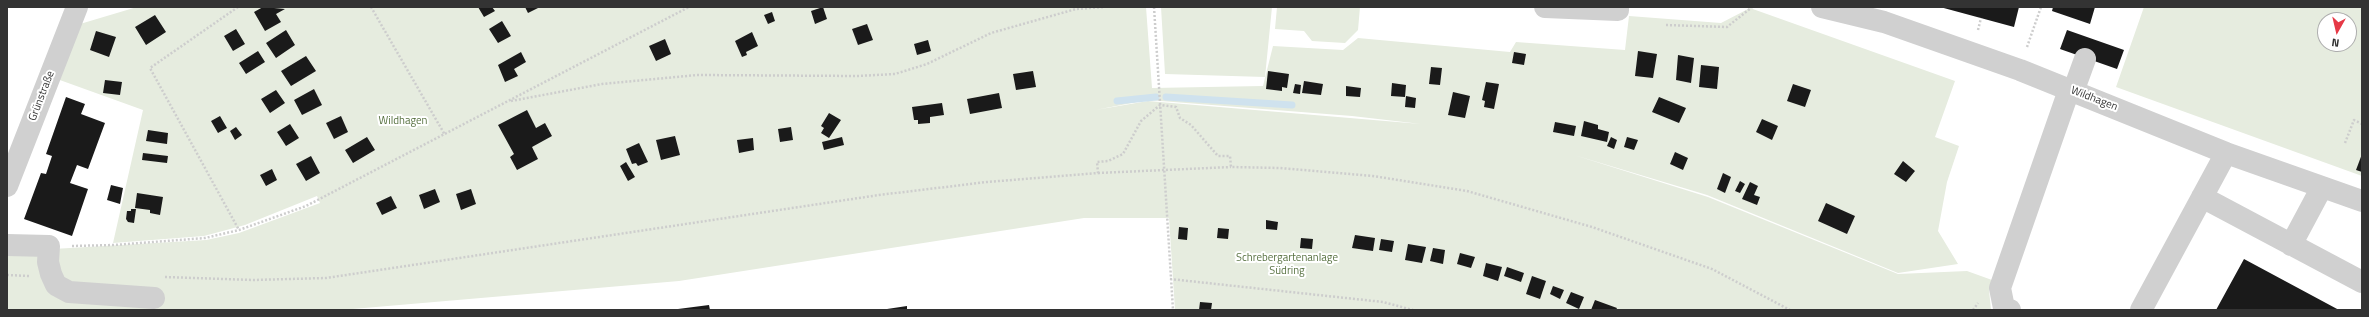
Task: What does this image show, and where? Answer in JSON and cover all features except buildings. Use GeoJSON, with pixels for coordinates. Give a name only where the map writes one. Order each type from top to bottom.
{"type":"FeatureCollection","features":[{"type":"Feature","properties":{"kind":"street","name":"Grünstraße"},"geometry":{"type":"LineString","coordinates":[[7,186],[77,7]]}},
{"type":"Feature","properties":{"kind":"street"},"geometry":{"type":"LineString","coordinates":[[1545,7],[1618,10],[1618,7]]}},
{"type":"Feature","properties":{"kind":"street","name":"Wildhagen"},"geometry":{"type":"LineString","coordinates":[[1822,7],[1884,22],[2020,70],[2145,119],[2226,153],[2362,202]]}},
{"type":"Feature","properties":{"kind":"street"},"geometry":{"type":"LineString","coordinates":[[2010,310],[2004,308],[2000,288],[2071,91],[2085,59]]}},
{"type":"Feature","properties":{"kind":"street"},"geometry":{"type":"LineString","coordinates":[[2141,310],[2226,153]]}},
{"type":"Feature","properties":{"kind":"street"},"geometry":{"type":"LineString","coordinates":[[2291,245],[2322,187]]}},
{"type":"Feature","properties":{"kind":"street"},"geometry":{"type":"LineString","coordinates":[[2202,196],[2362,282]]}},
{"type":"Feature","properties":{"kind":"street"},"geometry":{"type":"LineString","coordinates":[[7,246],[49,246],[48,262],[51,274],[56,285],[69,292],[154,298]]}},
{"type":"Feature","properties":{"kind":"path"},"geometry":{"type":"LineString","coordinates":[[238,7],[150,68],[239,230]]}},
{"type":"Feature","properties":{"kind":"path"},"geometry":{"type":"LineString","coordinates":[[371,7],[445,135]]}},
{"type":"Feature","properties":{"kind":"path"},"geometry":{"type":"LineString","coordinates":[[49,246],[114,245],[205,238],[239,230],[306,206],[689,7]]}},
{"type":"Feature","properties":{"kind":"path"},"geometry":{"type":"LineString","coordinates":[[507,102],[602,84],[697,75],[858,76],[895,74],[927,64],[991,33],[1076,9],[1105,7]]}},
{"type":"Feature","properties":{"kind":"path"},"geometry":{"type":"LineString","coordinates":[[1154,7],[1173,310]]}},
{"type":"Feature","properties":{"kind":"path"},"geometry":{"type":"LineString","coordinates":[[1666,25],[1727,27],[1752,7]]}},
{"type":"Feature","properties":{"kind":"path"},"geometry":{"type":"LineString","coordinates":[[2024,54],[2041,7]]}},
{"type":"Feature","properties":{"kind":"path"},"geometry":{"type":"LineString","coordinates":[[1098,173],[1098,162],[1108,161],[1123,154],[1141,121],[1160,105],[1176,107],[1180,118],[1192,125],[1218,156],[1230,156],[1231,167]]}},
{"type":"Feature","properties":{"kind":"path"},"geometry":{"type":"LineString","coordinates":[[2345,143],[2354,120],[2362,124]]}},
{"type":"Feature","properties":{"kind":"path"},"geometry":{"type":"LineString","coordinates":[[177,277],[253,280],[326,278],[879,195],[988,182],[1098,173],[1231,167],[1280,168],[1373,176],[1467,191],[1592,227],[1712,269],[1790,310]]}},
{"type":"Feature","properties":{"kind":"path"},"geometry":{"type":"LineString","coordinates":[[1170,278],[1383,302],[1413,310]]}},
{"type":"Feature","properties":{"kind":"green space","name":"Schrebergartenanlage Südring"},"geometry":{"type":"Polygon","coordinates":[[[137,7],[1146,7],[1152,88],[1263,86],[1273,46],[1343,50],[1358,38],[1510,52],[1516,42],[1625,50],[1629,16],[1721,23],[1750,8],[1955,81],[1935,137],[1959,146],[1947,182],[1938,231],[1958,264],[1898,273],[1707,195],[1574,155],[1708,197],[1898,274],[1967,271],[1992,280],[1989,290],[1991,310],[1175,310],[1169,218],[1084,218],[679,281],[341,310],[7,310],[7,247],[53,249],[206,240],[239,233],[320,203],[317,196],[245,225],[204,236],[113,243],[143,110],[57,79],[80,24],[137,7]],[[1148,100],[1095,110],[1148,101],[1421,124],[1352,116],[1148,100]]]}},
{"type":"Feature","properties":{"kind":"green space"},"geometry":{"type":"Polygon","coordinates":[[[1161,7],[1272,7],[1265,77],[1165,74],[1161,7]]]}},
{"type":"Feature","properties":{"kind":"green space"},"geometry":{"type":"Polygon","coordinates":[[[1277,7],[1360,7],[1358,30],[1345,43],[1312,41],[1304,31],[1275,29],[1277,7]]]}},
{"type":"Feature","properties":{"kind":"green space"},"geometry":{"type":"Polygon","coordinates":[[[2144,7],[2362,7],[2362,176],[2116,87],[2144,7]]]}},
{"type":"Feature","properties":{"kind":"waterway"},"geometry":{"type":"LineString","coordinates":[[1117,101],[1156,97]]}},
{"type":"Feature","properties":{"kind":"waterway"},"geometry":{"type":"LineString","coordinates":[[1166,97],[1292,105]]}}]}
